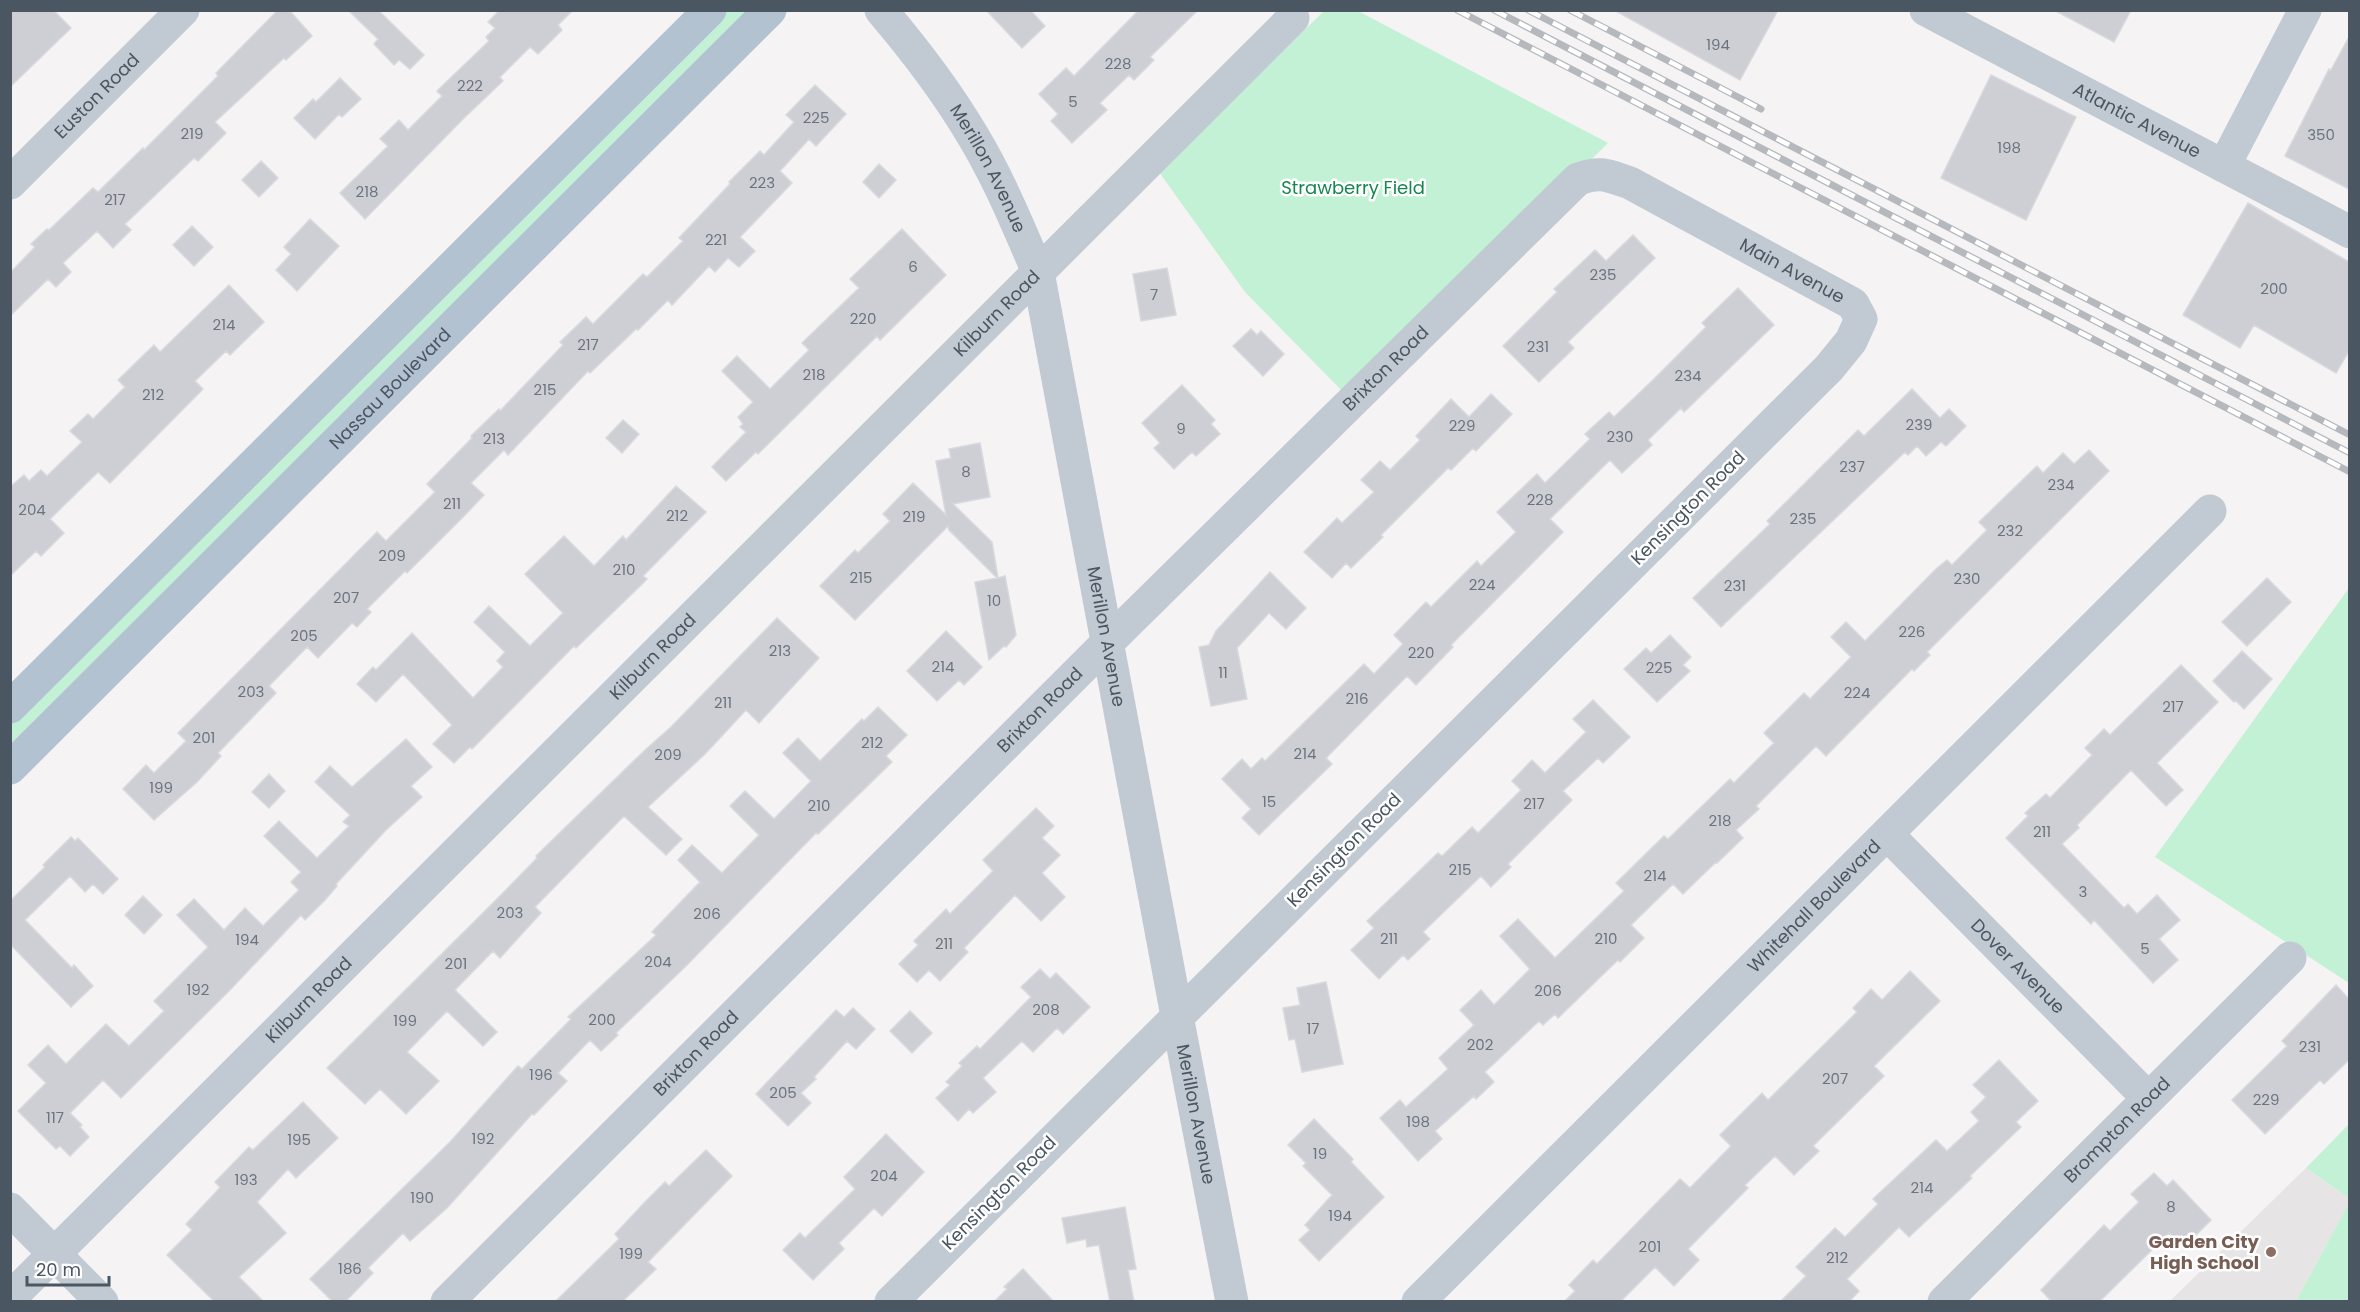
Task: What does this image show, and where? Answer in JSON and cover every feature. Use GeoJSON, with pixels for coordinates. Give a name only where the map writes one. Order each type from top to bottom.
{"type":"FeatureCollection","features":[{"type":"Feature","properties":{"kind":"main road"},"geometry":{"type":"LineString","coordinates":[[10,707],[710,10]]}},
{"type":"Feature","properties":{"kind":"main road","name":"Nassau Boulevard"},"geometry":{"type":"LineString","coordinates":[[10,768],[770,10]]}},
{"type":"Feature","properties":{"kind":"street","name":"Euston Road"},"geometry":{"type":"LineString","coordinates":[[10,183],[183,10]]}},
{"type":"Feature","properties":{"kind":"street","name":"Merillon Avenue"},"geometry":{"type":"LineString","coordinates":[[881,10],[934,77],[974,138],[1005,197],[1038,272],[1106,644],[1232,1302]]}},
{"type":"Feature","properties":{"kind":"street","name":"Atlantic Avenue"},"geometry":{"type":"LineString","coordinates":[[1926,10],[2349,232]]}},
{"type":"Feature","properties":{"kind":"street"},"geometry":{"type":"LineString","coordinates":[[2224,166],[2305,10]]}},
{"type":"Feature","properties":{"kind":"street","name":"Kilburn Road"},"geometry":{"type":"LineString","coordinates":[[10,1298],[1293,18]]}},
{"type":"Feature","properties":{"kind":"street","name":"Brixton Road"},"geometry":{"type":"LineString","coordinates":[[447,1302],[1106,644],[1578,179],[1603,173],[1630,183],[1720,231]]}},
{"type":"Feature","properties":{"kind":"street","name":"Main Avenue"},"geometry":{"type":"LineString","coordinates":[[1720,231],[1853,304],[1861,319],[1851,341],[1829,368],[1797,400]]}},
{"type":"Feature","properties":{"kind":"street","name":"Kensington Road"},"geometry":{"type":"LineString","coordinates":[[891,1302],[1797,400]]}},
{"type":"Feature","properties":{"kind":"street","name":"Whitehall Boulevard"},"geometry":{"type":"LineString","coordinates":[[1418,1302],[2210,512]]}},
{"type":"Feature","properties":{"kind":"street","name":"Dover Avenue"},"geometry":{"type":"LineString","coordinates":[[1887,834],[2148,1098]]}},
{"type":"Feature","properties":{"kind":"street","name":"Brompton Road"},"geometry":{"type":"LineString","coordinates":[[1944,1302],[2290,958]]}},
{"type":"Feature","properties":{"kind":"street"},"geometry":{"type":"LineString","coordinates":[[10,1209],[102,1302]]}},
{"type":"Feature","properties":{"kind":"shaded area","name":"Garden City High School"},"geometry":{"type":"Polygon","coordinates":[[[2306,1168],[2349,1198],[2349,1203],[2296,1301],[2169,1302],[2306,1168]]]}},
{"type":"Feature","properties":{"kind":"green space"},"geometry":{"type":"Polygon","coordinates":[[[710,11],[770,11],[11,769],[11,711],[710,11]]]}},
{"type":"Feature","properties":{"kind":"green space","name":"Strawberry Field"},"geometry":{"type":"Polygon","coordinates":[[[1324,11],[1358,11],[1608,143],[1349,398],[1245,292],[1159,172],[1324,11]]]}},
{"type":"Feature","properties":{"kind":"green space"},"geometry":{"type":"Polygon","coordinates":[[[2349,588],[2349,983],[2155,857],[2349,588]]]}},
{"type":"Feature","properties":{"kind":"green space"},"geometry":{"type":"Polygon","coordinates":[[[2349,1124],[2349,1198],[2306,1168],[2349,1124]]]}},
{"type":"Feature","properties":{"kind":"green space"},"geometry":{"type":"Polygon","coordinates":[[[2349,1203],[2349,1301],[2296,1301],[2349,1203]]]}},
{"type":"Feature","properties":{"kind":"building"},"geometry":{"type":"Polygon","coordinates":[[[10,10],[53,10],[71,28],[10,87],[10,10]]]}},
{"type":"Feature","properties":{"kind":"building"},"geometry":{"type":"Polygon","coordinates":[[[278,10],[289,10],[312,36],[286,60],[284,58],[215,122],[226,133],[198,161],[194,158],[125,224],[131,230],[113,248],[97,231],[63,263],[71,272],[56,287],[48,279],[10,316],[10,273],[35,247],[31,244],[93,188],[98,192],[143,148],[144,150],[218,76],[216,73],[278,10]]]}},
{"type":"Feature","properties":{"kind":"building"},"geometry":{"type":"Polygon","coordinates":[[[348,10],[378,10],[424,55],[410,69],[399,60],[394,65],[374,44],[378,39],[348,10]]]}},
{"type":"Feature","properties":{"kind":"building"},"geometry":{"type":"Polygon","coordinates":[[[500,10],[573,10],[558,25],[562,30],[538,54],[530,47],[500,77],[503,81],[365,219],[340,193],[388,146],[380,139],[399,120],[408,130],[442,96],[437,91],[489,41],[486,37],[495,28],[488,22],[500,10]]]}},
{"type":"Feature","properties":{"kind":"building"},"geometry":{"type":"Polygon","coordinates":[[[986,10],[1030,10],[1045,26],[1022,48],[986,10]]]}},
{"type":"Feature","properties":{"kind":"building"},"geometry":{"type":"Polygon","coordinates":[[[1139,10],[1198,10],[1150,57],[1154,60],[1134,80],[1129,75],[1100,103],[1107,110],[1072,143],[1051,121],[1058,114],[1039,94],[1066,68],[1074,76],[1139,10]]]}},
{"type":"Feature","properties":{"kind":"building"},"geometry":{"type":"Polygon","coordinates":[[[1614,10],[1778,10],[1740,80],[1614,10]]]}},
{"type":"Feature","properties":{"kind":"building"},"geometry":{"type":"Polygon","coordinates":[[[2054,10],[2131,10],[2114,42],[2054,10]]]}},
{"type":"Feature","properties":{"kind":"building"},"geometry":{"type":"Polygon","coordinates":[[[2349,37],[2349,189],[2285,156],[2329,69],[2331,70],[2349,37]]]}},
{"type":"Feature","properties":{"kind":"building"},"geometry":{"type":"Polygon","coordinates":[[[1991,75],[2076,117],[2026,220],[1941,178],[1991,75]]]}},
{"type":"Feature","properties":{"kind":"building"},"geometry":{"type":"Polygon","coordinates":[[[340,78],[361,99],[342,117],[339,114],[315,139],[294,118],[313,99],[316,102],[340,78]]]}},
{"type":"Feature","properties":{"kind":"building"},"geometry":{"type":"Polygon","coordinates":[[[815,85],[846,114],[816,146],[809,139],[780,171],[792,183],[740,237],[755,251],[739,267],[728,258],[715,272],[709,266],[672,305],[668,300],[590,373],[588,371],[508,455],[504,450],[471,483],[484,495],[407,573],[405,571],[367,609],[371,612],[357,627],[352,623],[318,658],[307,647],[269,686],[276,693],[218,753],[221,756],[197,782],[154,820],[123,789],[146,765],[154,773],[186,741],[178,733],[377,532],[386,541],[435,492],[427,484],[472,438],[471,436],[499,409],[500,411],[563,345],[560,342],[586,317],[593,324],[643,274],[647,277],[683,241],[679,238],[730,184],[729,182],[760,151],[764,155],[794,122],[786,115],[815,85]]]}},
{"type":"Feature","properties":{"kind":"building"},"geometry":{"type":"Polygon","coordinates":[[[261,161],[278,178],[259,197],[242,180],[261,161]]]}},
{"type":"Feature","properties":{"kind":"building"},"geometry":{"type":"Polygon","coordinates":[[[879,164],[896,180],[879,198],[863,182],[879,164]]]}},
{"type":"Feature","properties":{"kind":"building"},"geometry":{"type":"Polygon","coordinates":[[[2248,203],[2349,262],[2349,351],[2336,373],[2254,325],[2240,348],[2183,315],[2248,203]]]}},
{"type":"Feature","properties":{"kind":"building"},"geometry":{"type":"Polygon","coordinates":[[[310,219],[339,246],[297,291],[276,270],[291,254],[284,247],[310,219]]]}},
{"type":"Feature","properties":{"kind":"building"},"geometry":{"type":"Polygon","coordinates":[[[192,226],[213,247],[194,266],[173,245],[192,226]]]}},
{"type":"Feature","properties":{"kind":"building"},"geometry":{"type":"Polygon","coordinates":[[[902,229],[946,275],[880,340],[877,336],[758,454],[756,452],[726,481],[712,467],[746,432],[740,427],[743,424],[738,417],[753,402],[722,371],[737,356],[770,389],[809,350],[802,343],[859,288],[850,279],[902,229]]]}},
{"type":"Feature","properties":{"kind":"building"},"geometry":{"type":"Polygon","coordinates":[[[1633,235],[1655,258],[1568,342],[1574,348],[1539,382],[1503,346],[1557,292],[1554,289],[1595,250],[1606,261],[1633,235]]]}},
{"type":"Feature","properties":{"kind":"building"},"geometry":{"type":"Polygon","coordinates":[[[1167,268],[1176,315],[1141,321],[1133,274],[1167,268]]]}},
{"type":"Feature","properties":{"kind":"building"},"geometry":{"type":"Polygon","coordinates":[[[229,285],[264,322],[230,355],[226,351],[195,381],[203,389],[110,483],[98,472],[50,519],[64,533],[41,556],[36,551],[10,576],[10,487],[24,475],[29,481],[41,470],[47,476],[82,442],[70,431],[88,414],[93,419],[125,387],[118,380],[154,345],[160,352],[229,285]]]}},
{"type":"Feature","properties":{"kind":"building"},"geometry":{"type":"Polygon","coordinates":[[[1738,288],[1774,325],[1684,412],[1681,408],[1648,440],[1652,445],[1622,473],[1610,460],[1550,519],[1563,532],[1451,645],[1453,647],[1416,685],[1407,676],[1326,758],[1332,764],[1259,835],[1242,818],[1251,809],[1222,779],[1242,759],[1251,769],[1262,758],[1265,761],[1364,664],[1374,674],[1403,644],[1394,635],[1426,602],[1431,607],[1477,561],[1481,566],[1516,532],[1497,512],[1537,474],[1545,483],[1590,439],[1585,434],[1609,412],[1614,417],[1653,380],[1706,327],[1702,323],[1738,288]]]}},
{"type":"Feature","properties":{"kind":"building"},"geometry":{"type":"Polygon","coordinates":[[[1251,329],[1257,335],[1261,331],[1284,354],[1263,376],[1233,346],[1251,329]]]}},
{"type":"Feature","properties":{"kind":"building"},"geometry":{"type":"Polygon","coordinates":[[[1182,385],[1215,420],[1211,424],[1220,434],[1196,456],[1192,452],[1174,469],[1154,448],[1160,443],[1142,423],[1182,385]]]}},
{"type":"Feature","properties":{"kind":"building"},"geometry":{"type":"Polygon","coordinates":[[[1912,389],[1940,418],[1949,409],[1966,426],[1946,446],[1941,442],[1926,456],[1917,446],[1908,455],[1905,452],[1721,627],[1693,598],[1770,524],[1767,521],[1858,430],[1864,436],[1912,389]]]}},
{"type":"Feature","properties":{"kind":"building"},"geometry":{"type":"Polygon","coordinates":[[[1491,394],[1512,414],[1476,451],[1473,448],[1451,470],[1448,468],[1351,568],[1346,563],[1332,578],[1304,552],[1337,518],[1342,523],[1374,492],[1361,480],[1380,461],[1390,470],[1420,440],[1416,436],[1451,399],[1469,417],[1491,394]]]}},
{"type":"Feature","properties":{"kind":"building"},"geometry":{"type":"Polygon","coordinates":[[[623,420],[639,434],[622,453],[606,438],[623,420]]]}},
{"type":"Feature","properties":{"kind":"building"},"geometry":{"type":"Polygon","coordinates":[[[980,443],[990,497],[953,504],[992,542],[998,578],[1005,576],[1016,635],[1006,647],[1004,646],[989,660],[975,582],[997,578],[949,530],[948,526],[855,620],[820,586],[855,550],[858,553],[890,521],[883,514],[913,483],[946,515],[936,461],[951,458],[949,449],[980,443]]]}},
{"type":"Feature","properties":{"kind":"building"},"geometry":{"type":"Polygon","coordinates":[[[2089,450],[2109,471],[1927,652],[1930,655],[1914,671],[1912,669],[1826,756],[1816,746],[1756,806],[1759,809],[1736,830],[1743,838],[1717,863],[1683,894],[1673,884],[1631,925],[1644,938],[1558,1018],[1555,1014],[1543,1025],[1539,1021],[1485,1072],[1494,1082],[1476,1099],[1474,1096],[1435,1131],[1442,1139],[1418,1161],[1380,1118],[1400,1100],[1406,1107],[1448,1069],[1439,1058],[1474,1025],[1460,1010],[1481,990],[1494,1005],[1530,969],[1500,936],[1518,919],[1555,958],[1624,891],[1616,883],[1664,836],[1668,839],[1730,779],[1734,783],[1774,743],[1764,733],[1804,693],[1810,699],[1851,657],[1831,637],[1846,622],[1865,641],[1936,569],[1947,560],[1952,565],[1987,530],[1979,522],[2037,466],[2043,473],[2063,453],[2074,464],[2089,450]]]}},
{"type":"Feature","properties":{"kind":"building"},"geometry":{"type":"Polygon","coordinates":[[[676,486],[706,512],[643,576],[647,579],[637,589],[576,648],[574,646],[472,749],[470,747],[454,763],[433,744],[452,725],[403,674],[376,702],[357,684],[373,667],[376,670],[412,633],[473,698],[503,667],[497,661],[505,652],[474,622],[489,606],[530,646],[563,613],[525,574],[564,536],[594,566],[623,536],[626,540],[676,486]]]}},
{"type":"Feature","properties":{"kind":"building"},"geometry":{"type":"Polygon","coordinates":[[[1270,572],[1306,608],[1286,629],[1269,613],[1237,648],[1247,699],[1211,706],[1199,647],[1209,645],[1216,631],[1270,572]]]}},
{"type":"Feature","properties":{"kind":"building"},"geometry":{"type":"Polygon","coordinates":[[[2267,578],[2291,602],[2247,646],[2222,622],[2267,578]]]}},
{"type":"Feature","properties":{"kind":"building"},"geometry":{"type":"Polygon","coordinates":[[[777,618],[819,658],[759,723],[746,710],[705,754],[648,807],[682,839],[666,855],[624,816],[535,907],[541,913],[500,958],[493,951],[455,990],[497,1032],[483,1046],[447,1011],[407,1052],[439,1081],[406,1114],[380,1089],[365,1104],[327,1068],[500,896],[537,858],[536,856],[671,727],[777,618]]]}},
{"type":"Feature","properties":{"kind":"building"},"geometry":{"type":"Polygon","coordinates":[[[946,631],[982,667],[964,685],[959,680],[937,701],[907,671],[946,631]]]}},
{"type":"Feature","properties":{"kind":"building"},"geometry":{"type":"Polygon","coordinates":[[[1670,635],[1691,657],[1683,665],[1690,671],[1657,702],[1624,669],[1646,648],[1651,653],[1670,635]]]}},
{"type":"Feature","properties":{"kind":"building"},"geometry":{"type":"Polygon","coordinates":[[[2242,651],[2272,679],[2244,709],[2213,681],[2242,651]]]}},
{"type":"Feature","properties":{"kind":"building"},"geometry":{"type":"Polygon","coordinates":[[[2181,665],[2218,702],[2157,763],[2183,790],[2166,806],[2131,770],[2077,825],[2079,828],[2062,844],[2124,908],[2128,904],[2137,914],[2157,895],[2180,920],[2159,939],[2178,960],[2153,983],[2094,920],[2091,924],[2006,838],[2028,816],[2025,813],[2046,794],[2050,798],[2092,755],[2085,748],[2104,729],[2110,735],[2181,665]]]}},
{"type":"Feature","properties":{"kind":"building"},"geometry":{"type":"Polygon","coordinates":[[[1593,700],[1630,737],[1603,763],[1598,758],[1563,791],[1572,800],[1508,864],[1511,867],[1491,887],[1481,876],[1423,932],[1430,939],[1408,960],[1403,955],[1379,979],[1351,950],[1374,928],[1367,921],[1438,853],[1442,856],[1472,827],[1478,833],[1521,790],[1512,781],[1532,760],[1545,773],[1586,732],[1573,719],[1593,700]]]}},
{"type":"Feature","properties":{"kind":"building"},"geometry":{"type":"Polygon","coordinates":[[[878,707],[907,735],[886,756],[892,762],[818,834],[816,833],[686,966],[616,1033],[618,1035],[601,1051],[590,1040],[558,1073],[567,1081],[534,1115],[532,1114],[447,1208],[410,1241],[403,1233],[368,1268],[373,1273],[345,1302],[333,1302],[310,1279],[450,1142],[518,1066],[522,1069],[571,1019],[568,1017],[656,935],[652,932],[700,882],[678,860],[692,845],[722,873],[759,835],[730,806],[745,791],[774,819],[811,781],[783,753],[798,738],[820,761],[862,719],[864,721],[878,707]]]}},
{"type":"Feature","properties":{"kind":"building"},"geometry":{"type":"Polygon","coordinates":[[[406,739],[432,767],[411,786],[422,797],[386,830],[305,920],[301,915],[229,991],[121,1098],[103,1080],[70,1113],[82,1125],[80,1127],[89,1137],[70,1156],[60,1146],[56,1149],[18,1111],[46,1083],[28,1065],[48,1045],[66,1064],[106,1024],[129,1046],[164,1011],[154,1001],[208,947],[177,915],[194,899],[224,930],[245,908],[263,926],[299,890],[291,882],[301,872],[264,836],[279,821],[317,858],[349,826],[343,822],[350,815],[315,782],[330,766],[352,787],[406,739]]]}},
{"type":"Feature","properties":{"kind":"building"},"geometry":{"type":"Polygon","coordinates":[[[269,774],[285,791],[269,808],[252,792],[269,774]]]}},
{"type":"Feature","properties":{"kind":"building"},"geometry":{"type":"Polygon","coordinates":[[[1036,808],[1054,826],[1042,838],[1060,855],[1042,873],[1065,897],[1041,921],[1015,895],[964,948],[968,952],[940,981],[929,970],[917,982],[899,964],[918,945],[914,941],[946,909],[950,914],[993,871],[983,860],[1036,808]]]}},
{"type":"Feature","properties":{"kind":"building"},"geometry":{"type":"Polygon","coordinates":[[[71,837],[75,841],[78,838],[118,879],[103,894],[93,884],[85,892],[70,876],[25,920],[72,968],[74,965],[93,986],[71,1007],[10,944],[10,901],[45,867],[43,865],[71,837]]]}},
{"type":"Feature","properties":{"kind":"building"},"geometry":{"type":"Polygon","coordinates":[[[143,896],[162,915],[144,934],[125,915],[143,896]]]}},
{"type":"Feature","properties":{"kind":"building"},"geometry":{"type":"Polygon","coordinates":[[[1040,969],[1050,979],[1056,973],[1090,1007],[1063,1034],[1057,1028],[1033,1052],[1022,1041],[983,1078],[996,1092],[973,1113],[969,1109],[958,1121],[936,1098],[950,1085],[946,1082],[962,1066],[959,1063],[977,1046],[980,1049],[1031,997],[1021,987],[1040,969]]]}},
{"type":"Feature","properties":{"kind":"building"},"geometry":{"type":"Polygon","coordinates":[[[1910,971],[1940,1001],[1874,1066],[1884,1076],[1813,1146],[1819,1151],[1794,1175],[1775,1156],[1745,1185],[1748,1188],[1688,1249],[1699,1260],[1674,1286],[1655,1267],[1620,1302],[1564,1302],[1575,1291],[1569,1285],[1593,1260],[1597,1264],[1680,1179],[1690,1188],[1731,1146],[1720,1135],[1762,1093],[1768,1100],[1857,1012],[1853,1008],[1871,989],[1882,1000],[1910,971]]]}},
{"type":"Feature","properties":{"kind":"building"},"geometry":{"type":"Polygon","coordinates":[[[1326,982],[1343,1064],[1302,1072],[1295,1039],[1289,1040],[1283,1008],[1300,1005],[1297,988],[1326,982]]]}},
{"type":"Feature","properties":{"kind":"building"},"geometry":{"type":"Polygon","coordinates":[[[2336,985],[2349,999],[2349,1060],[2324,1084],[2320,1080],[2265,1134],[2232,1100],[2287,1046],[2282,1041],[2336,985]]]}},
{"type":"Feature","properties":{"kind":"building"},"geometry":{"type":"Polygon","coordinates":[[[853,1008],[875,1029],[856,1049],[847,1041],[814,1077],[816,1079],[801,1093],[811,1103],[788,1126],[756,1094],[836,1010],[844,1017],[853,1008]]]}},
{"type":"Feature","properties":{"kind":"building"},"geometry":{"type":"Polygon","coordinates":[[[910,1011],[932,1033],[912,1053],[890,1031],[910,1011]]]}},
{"type":"Feature","properties":{"kind":"building"},"geometry":{"type":"Polygon","coordinates":[[[1999,1060],[2038,1101],[2016,1122],[2021,1127],[1970,1176],[1972,1178],[1909,1237],[1899,1227],[1847,1279],[1859,1291],[1849,1302],[1780,1302],[1806,1276],[1796,1267],[1835,1228],[1845,1237],[1878,1204],[1873,1199],[1936,1140],[1947,1151],[1979,1121],[1971,1112],[1986,1097],[1973,1085],[1999,1060]]]}},
{"type":"Feature","properties":{"kind":"building"},"geometry":{"type":"Polygon","coordinates":[[[303,1102],[338,1138],[296,1178],[288,1169],[257,1202],[286,1233],[239,1277],[264,1302],[215,1302],[167,1255],[192,1230],[186,1224],[220,1187],[215,1182],[249,1147],[253,1150],[303,1102]]]}},
{"type":"Feature","properties":{"kind":"building"},"geometry":{"type":"Polygon","coordinates":[[[1314,1119],[1353,1159],[1351,1162],[1384,1197],[1319,1261],[1299,1240],[1310,1230],[1305,1225],[1332,1195],[1303,1166],[1306,1163],[1288,1145],[1314,1119]]]}},
{"type":"Feature","properties":{"kind":"building"},"geometry":{"type":"Polygon","coordinates":[[[886,1134],[924,1172],[882,1216],[874,1208],[839,1243],[844,1249],[813,1280],[783,1250],[800,1233],[805,1238],[855,1189],[844,1177],[886,1134]]]}},
{"type":"Feature","properties":{"kind":"building"},"geometry":{"type":"Polygon","coordinates":[[[706,1150],[732,1176],[648,1262],[656,1269],[622,1302],[555,1302],[619,1239],[615,1234],[644,1203],[665,1182],[669,1186],[706,1150]]]}},
{"type":"Feature","properties":{"kind":"building"},"geometry":{"type":"Polygon","coordinates":[[[2154,1173],[2167,1186],[2173,1180],[2211,1220],[2183,1248],[2169,1233],[2099,1302],[2052,1302],[2041,1290],[2104,1225],[2110,1231],[2139,1202],[2131,1194],[2154,1173]]]}},
{"type":"Feature","properties":{"kind":"building"},"geometry":{"type":"Polygon","coordinates":[[[1125,1207],[1136,1269],[1128,1270],[1134,1302],[1110,1302],[1099,1245],[1087,1247],[1086,1239],[1067,1243],[1062,1218],[1125,1207]]]}},
{"type":"Feature","properties":{"kind":"building"},"geometry":{"type":"Polygon","coordinates":[[[1023,1269],[1054,1302],[994,1302],[1007,1289],[1004,1287],[1023,1269]]]}},
{"type":"Feature","properties":{"kind":"railway"},"geometry":{"type":"LineString","coordinates":[[1457,10],[2350,472]]}},
{"type":"Feature","properties":{"kind":"railway"},"geometry":{"type":"LineString","coordinates":[[1494,10],[2350,453]]}},
{"type":"Feature","properties":{"kind":"railway"},"geometry":{"type":"LineString","coordinates":[[1528,10],[2350,435]]}},
{"type":"Feature","properties":{"kind":"railway"},"geometry":{"type":"LineString","coordinates":[[1570,10],[1761,109]]}},
{"type":"Feature","properties":{"kind":"place","name":"Garden City High School"},"geometry":{"type":"Point","coordinates":[2271,1252]}}]}
